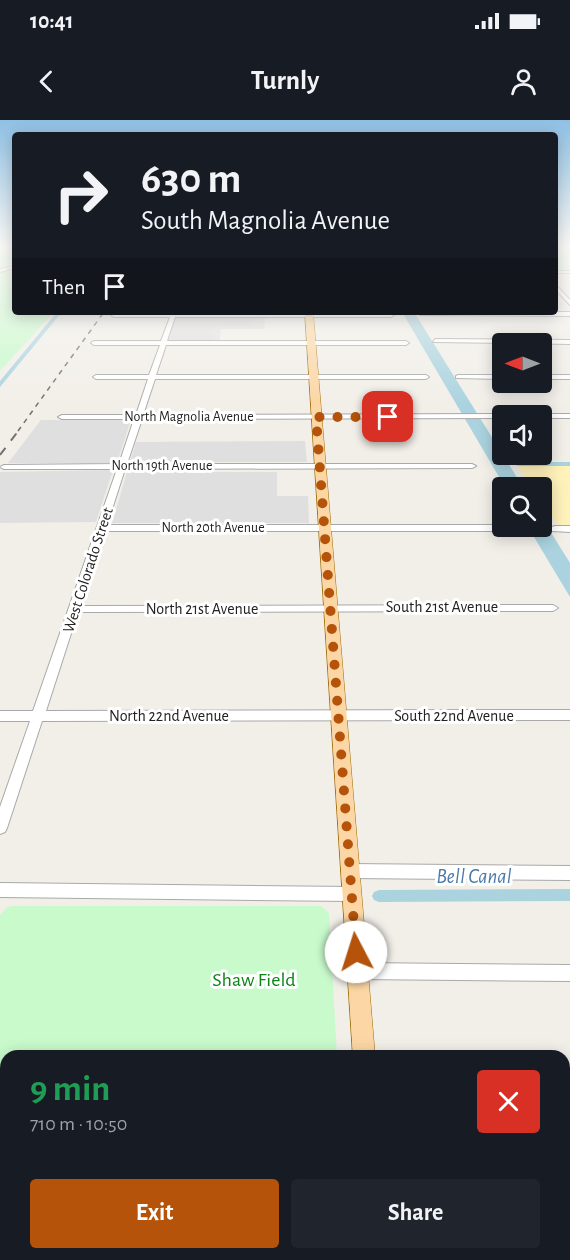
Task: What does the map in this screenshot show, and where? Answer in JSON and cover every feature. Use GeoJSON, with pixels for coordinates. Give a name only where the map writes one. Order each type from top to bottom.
{"type":"FeatureCollection","features":[{"type":"Feature","properties":{"kind":"main road"},"geometry":{"type":"LineString","coordinates":[[309,315],[364,1050]]}},
{"type":"Feature","properties":{"kind":"street","name":"West Colorado Street"},"geometry":{"type":"LineString","coordinates":[[0,828],[172,315]]}},
{"type":"Feature","properties":{"kind":"street"},"geometry":{"type":"LineString","coordinates":[[435,341],[570,342]]}},
{"type":"Feature","properties":{"kind":"street"},"geometry":{"type":"LineString","coordinates":[[94,343],[406,343]]}},
{"type":"Feature","properties":{"kind":"street"},"geometry":{"type":"LineString","coordinates":[[552,376],[570,376]]}},
{"type":"Feature","properties":{"kind":"street"},"geometry":{"type":"LineString","coordinates":[[96,377],[426,377]]}},
{"type":"Feature","properties":{"kind":"street"},"geometry":{"type":"LineString","coordinates":[[458,377],[492,377]]}},
{"type":"Feature","properties":{"kind":"street","name":"North Magnolia Avenue"},"geometry":{"type":"LineString","coordinates":[[62,417],[492,416]]}},
{"type":"Feature","properties":{"kind":"street"},"geometry":{"type":"LineString","coordinates":[[552,416],[570,416]]}},
{"type":"Feature","properties":{"kind":"street","name":"North 19th Avenue"},"geometry":{"type":"LineString","coordinates":[[4,466],[472,466]]}},
{"type":"Feature","properties":{"kind":"street","name":"North 20th Avenue"},"geometry":{"type":"LineString","coordinates":[[102,528],[492,528]]}},
{"type":"Feature","properties":{"kind":"street"},"geometry":{"type":"LineString","coordinates":[[555,529],[570,529]]}},
{"type":"Feature","properties":{"kind":"street","name":"North 21st Avenue"},"geometry":{"type":"LineString","coordinates":[[75,609],[330,608]]}},
{"type":"Feature","properties":{"kind":"street","name":"South 21st Avenue"},"geometry":{"type":"LineString","coordinates":[[330,608],[553,608]]}},
{"type":"Feature","properties":{"kind":"street","name":"South 22nd Avenue"},"geometry":{"type":"LineString","coordinates":[[338,717],[570,715]]}},
{"type":"Feature","properties":{"kind":"street","name":"North 22nd Avenue"},"geometry":{"type":"LineString","coordinates":[[0,716],[338,717]]}},
{"type":"Feature","properties":{"kind":"street"},"geometry":{"type":"LineString","coordinates":[[349,871],[570,873]]}},
{"type":"Feature","properties":{"kind":"street"},"geometry":{"type":"LineString","coordinates":[[0,890],[351,894]]}},
{"type":"Feature","properties":{"kind":"street"},"geometry":{"type":"LineString","coordinates":[[358,971],[570,973]]}},
{"type":"Feature","properties":{"kind":"shaded area"},"geometry":{"type":"Polygon","coordinates":[[[259,316],[265,316],[264,329],[221,329],[219,341],[213,341],[215,334],[210,334],[210,329],[215,329],[216,325],[257,327],[253,326],[254,319],[259,319],[259,316]]]}},
{"type":"Feature","properties":{"kind":"shaded area"},"geometry":{"type":"Polygon","coordinates":[[[265,316],[264,329],[221,329],[219,341],[171,341],[169,340],[176,317],[265,316]]]}},
{"type":"Feature","properties":{"kind":"shaded area"},"geometry":{"type":"Polygon","coordinates":[[[41,420],[131,420],[117,463],[8,463],[41,420]]]}},
{"type":"Feature","properties":{"kind":"shaded area"},"geometry":{"type":"Polygon","coordinates":[[[305,441],[307,462],[130,462],[136,442],[305,441]]]}},
{"type":"Feature","properties":{"kind":"shaded area"},"geometry":{"type":"Polygon","coordinates":[[[113,470],[96,522],[0,523],[0,472],[113,470]]]}},
{"type":"Feature","properties":{"kind":"shaded area"},"geometry":{"type":"Polygon","coordinates":[[[127,472],[277,472],[277,496],[308,496],[309,523],[112,523],[127,472]]]}},
{"type":"Feature","properties":{"kind":"sand"},"geometry":{"type":"Polygon","coordinates":[[[517,465],[570,465],[570,527],[559,527],[552,516],[552,477],[525,477],[517,465]]]}},
{"type":"Feature","properties":{"kind":"green space"},"geometry":{"type":"Polygon","coordinates":[[[0,300],[12,300],[12,315],[51,315],[0,371],[0,300]]]}},
{"type":"Feature","properties":{"kind":"green space","name":"Shaw Field"},"geometry":{"type":"Polygon","coordinates":[[[321,906],[329,913],[337,1050],[0,1050],[0,915],[7,907],[321,906]]]}},
{"type":"Feature","properties":{"kind":"water"},"geometry":{"type":"Polygon","coordinates":[[[404,315],[416,315],[492,437],[492,465],[404,315]]]}},
{"type":"Feature","properties":{"kind":"water"},"geometry":{"type":"Polygon","coordinates":[[[492,465],[509,465],[517,477],[499,477],[492,465]]]}},
{"type":"Feature","properties":{"kind":"water"},"geometry":{"type":"Polygon","coordinates":[[[552,534],[570,563],[570,597],[534,537],[552,537],[552,534]]]}},
{"type":"Feature","properties":{"kind":"waterway"},"geometry":{"type":"LineString","coordinates":[[0,385],[58,315]]}},
{"type":"Feature","properties":{"kind":"waterway"},"geometry":{"type":"LineString","coordinates":[[552,464],[570,464]]}},
{"type":"Feature","properties":{"kind":"waterway","name":"Bell Canal"},"geometry":{"type":"LineString","coordinates":[[379,896],[570,895]]}},
{"type":"Feature","properties":{"kind":"railway"},"geometry":{"type":"LineString","coordinates":[[18,431],[102,315]]}},
{"type":"Feature","properties":{"kind":"railway"},"geometry":{"type":"LineString","coordinates":[[0,455],[19,430]]}},
{"type":"Feature","properties":{"kind":"route"},"geometry":{"type":"LineString","coordinates":[[356,952],[316,417],[388,417]]}}]}
